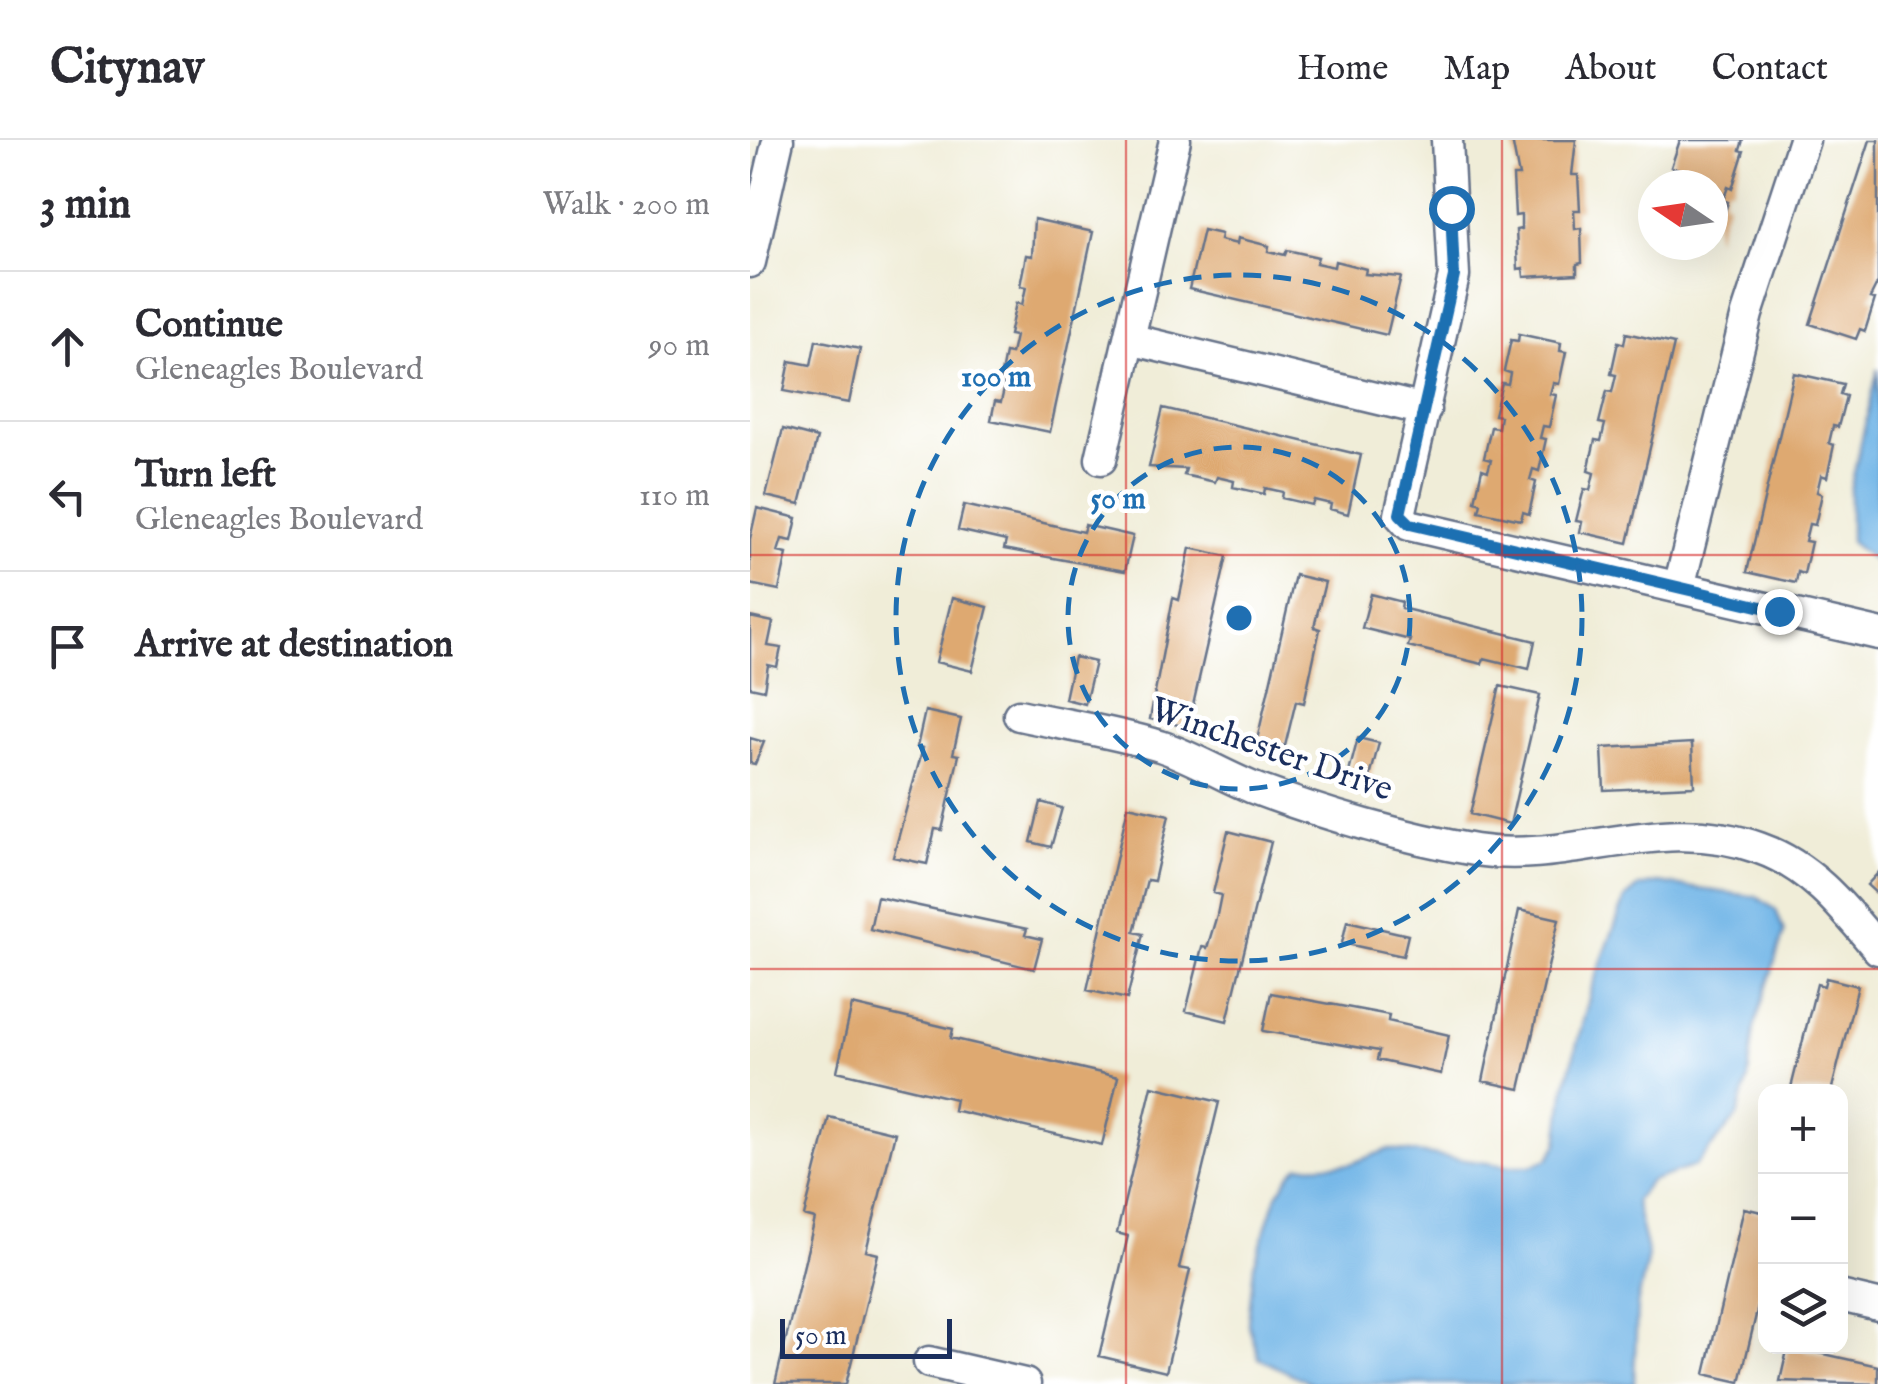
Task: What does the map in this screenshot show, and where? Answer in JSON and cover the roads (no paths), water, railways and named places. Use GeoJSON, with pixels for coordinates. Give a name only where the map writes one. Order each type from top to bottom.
{"type":"FeatureCollection","features":[{"type":"Feature","properties":{"kind":"street"},"geometry":{"type":"LineString","coordinates":[[750,262],[778,140]]}},
{"type":"Feature","properties":{"kind":"street"},"geometry":{"type":"LineString","coordinates":[[1101,459],[1174,140]]}},
{"type":"Feature","properties":{"kind":"street"},"geometry":{"type":"LineString","coordinates":[[1447,140],[1454,276],[1400,514],[1410,524],[1878,634]]}},
{"type":"Feature","properties":{"kind":"street"},"geometry":{"type":"LineString","coordinates":[[1680,587],[1747,314],[1804,140]]}},
{"type":"Feature","properties":{"kind":"street"},"geometry":{"type":"LineString","coordinates":[[1129,339],[1425,410]]}},
{"type":"Feature","properties":{"kind":"street","name":"Winchester Drive"},"geometry":{"type":"LineString","coordinates":[[1019,715],[1160,746],[1290,801],[1476,850],[1546,849],[1680,832],[1712,834],[1762,848],[1812,878],[1834,896],[1878,949]]}},
{"type":"Feature","properties":{"kind":"street"},"geometry":{"type":"LineString","coordinates":[[1848,1298],[1878,1305]]}},
{"type":"Feature","properties":{"kind":"street"},"geometry":{"type":"LineString","coordinates":[[930,1362],[1024,1384]]}},
{"type":"Feature","properties":{"kind":"water"},"geometry":{"type":"Polygon","coordinates":[[[1878,369],[1878,564],[1850,542],[1850,490],[1878,369]]]}},
{"type":"Feature","properties":{"kind":"water"},"geometry":{"type":"Polygon","coordinates":[[[1658,883],[1757,897],[1776,910],[1784,932],[1754,1028],[1748,1079],[1737,1117],[1695,1166],[1650,1181],[1635,1201],[1648,1256],[1637,1306],[1634,1384],[1312,1384],[1259,1358],[1248,1323],[1254,1265],[1277,1195],[1292,1172],[1299,1166],[1350,1164],[1389,1149],[1507,1166],[1531,1166],[1548,1159],[1558,1144],[1564,1093],[1592,987],[1625,899],[1639,887],[1658,883]]]}}]}
